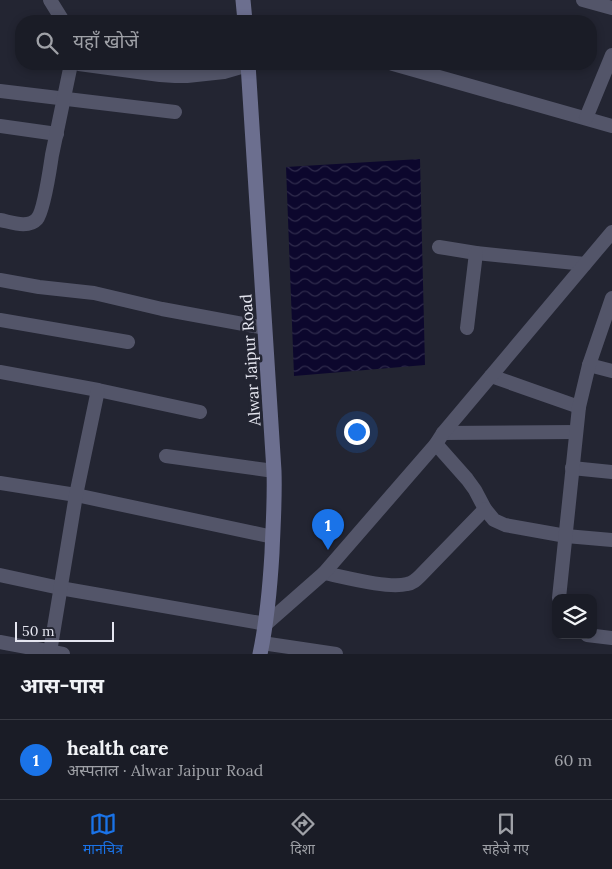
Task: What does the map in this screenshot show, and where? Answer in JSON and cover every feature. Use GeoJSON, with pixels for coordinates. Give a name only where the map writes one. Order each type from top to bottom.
{"type":"FeatureCollection","features":[{"type":"Feature","properties":{"kind":"main road"},"geometry":{"type":"LineString","coordinates":[[243,0],[244,15]]}},
{"type":"Feature","properties":{"kind":"main road","name":"Alwar Jaipur Road"},"geometry":{"type":"LineString","coordinates":[[248,70],[274,471],[270,584],[266,624],[261,648]]}},
{"type":"Feature","properties":{"kind":"street"},"geometry":{"type":"LineString","coordinates":[[50,0],[59,15]]}},
{"type":"Feature","properties":{"kind":"street"},"geometry":{"type":"LineString","coordinates":[[583,0],[612,8]]}},
{"type":"Feature","properties":{"kind":"street"},"geometry":{"type":"LineString","coordinates":[[586,118],[612,55]]}},
{"type":"Feature","properties":{"kind":"street"},"geometry":{"type":"LineString","coordinates":[[0,220],[22,224],[32,223],[38,219],[42,209],[70,70]]}},
{"type":"Feature","properties":{"kind":"street"},"geometry":{"type":"LineString","coordinates":[[123,70],[175,76],[230,70]]}},
{"type":"Feature","properties":{"kind":"street"},"geometry":{"type":"LineString","coordinates":[[414,70],[612,126]]}},
{"type":"Feature","properties":{"kind":"street"},"geometry":{"type":"LineString","coordinates":[[0,91],[175,112]]}},
{"type":"Feature","properties":{"kind":"street"},"geometry":{"type":"LineString","coordinates":[[0,126],[57,134]]}},
{"type":"Feature","properties":{"kind":"street"},"geometry":{"type":"LineString","coordinates":[[0,575],[60,588],[266,624],[324,573],[440,439],[612,232]]}},
{"type":"Feature","properties":{"kind":"street"},"geometry":{"type":"LineString","coordinates":[[439,247],[476,253],[585,264]]}},
{"type":"Feature","properties":{"kind":"street"},"geometry":{"type":"LineString","coordinates":[[467,328],[476,253]]}},
{"type":"Feature","properties":{"kind":"street"},"geometry":{"type":"LineString","coordinates":[[0,280],[39,287],[94,293],[162,309],[265,328]]}},
{"type":"Feature","properties":{"kind":"street"},"geometry":{"type":"LineString","coordinates":[[559,594],[579,407],[589,365],[612,298]]}},
{"type":"Feature","properties":{"kind":"street"},"geometry":{"type":"LineString","coordinates":[[0,320],[128,342]]}},
{"type":"Feature","properties":{"kind":"street"},"geometry":{"type":"LineString","coordinates":[[589,365],[612,371]]}},
{"type":"Feature","properties":{"kind":"street"},"geometry":{"type":"LineString","coordinates":[[0,372],[98,390],[200,412]]}},
{"type":"Feature","properties":{"kind":"street"},"geometry":{"type":"LineString","coordinates":[[491,376],[579,407]]}},
{"type":"Feature","properties":{"kind":"street"},"geometry":{"type":"LineString","coordinates":[[0,642],[57,653],[60,588],[76,495],[98,390]]}},
{"type":"Feature","properties":{"kind":"street"},"geometry":{"type":"LineString","coordinates":[[440,439],[576,432]]}},
{"type":"Feature","properties":{"kind":"street"},"geometry":{"type":"LineString","coordinates":[[440,439],[494,520],[505,524],[566,536],[612,540]]}},
{"type":"Feature","properties":{"kind":"street"},"geometry":{"type":"LineString","coordinates":[[166,456],[274,471]]}},
{"type":"Feature","properties":{"kind":"street"},"geometry":{"type":"LineString","coordinates":[[572,468],[612,472]]}},
{"type":"Feature","properties":{"kind":"street"},"geometry":{"type":"LineString","coordinates":[[0,483],[76,495],[272,537]]}},
{"type":"Feature","properties":{"kind":"street"},"geometry":{"type":"LineString","coordinates":[[324,573],[382,584],[405,585],[413,583],[485,509]]}},
{"type":"Feature","properties":{"kind":"street"},"geometry":{"type":"LineString","coordinates":[[597,636],[612,638]]}},
{"type":"Feature","properties":{"kind":"street"},"geometry":{"type":"LineString","coordinates":[[261,648],[336,654]]}},
{"type":"Feature","properties":{"kind":"water"},"geometry":{"type":"Polygon","coordinates":[[[420,159],[425,365],[294,376],[286,167],[420,159]]]}},
{"type":"Feature","properties":{"kind":"place","name":"health care"},"geometry":{"type":"Point","coordinates":[328,550]}}]}
